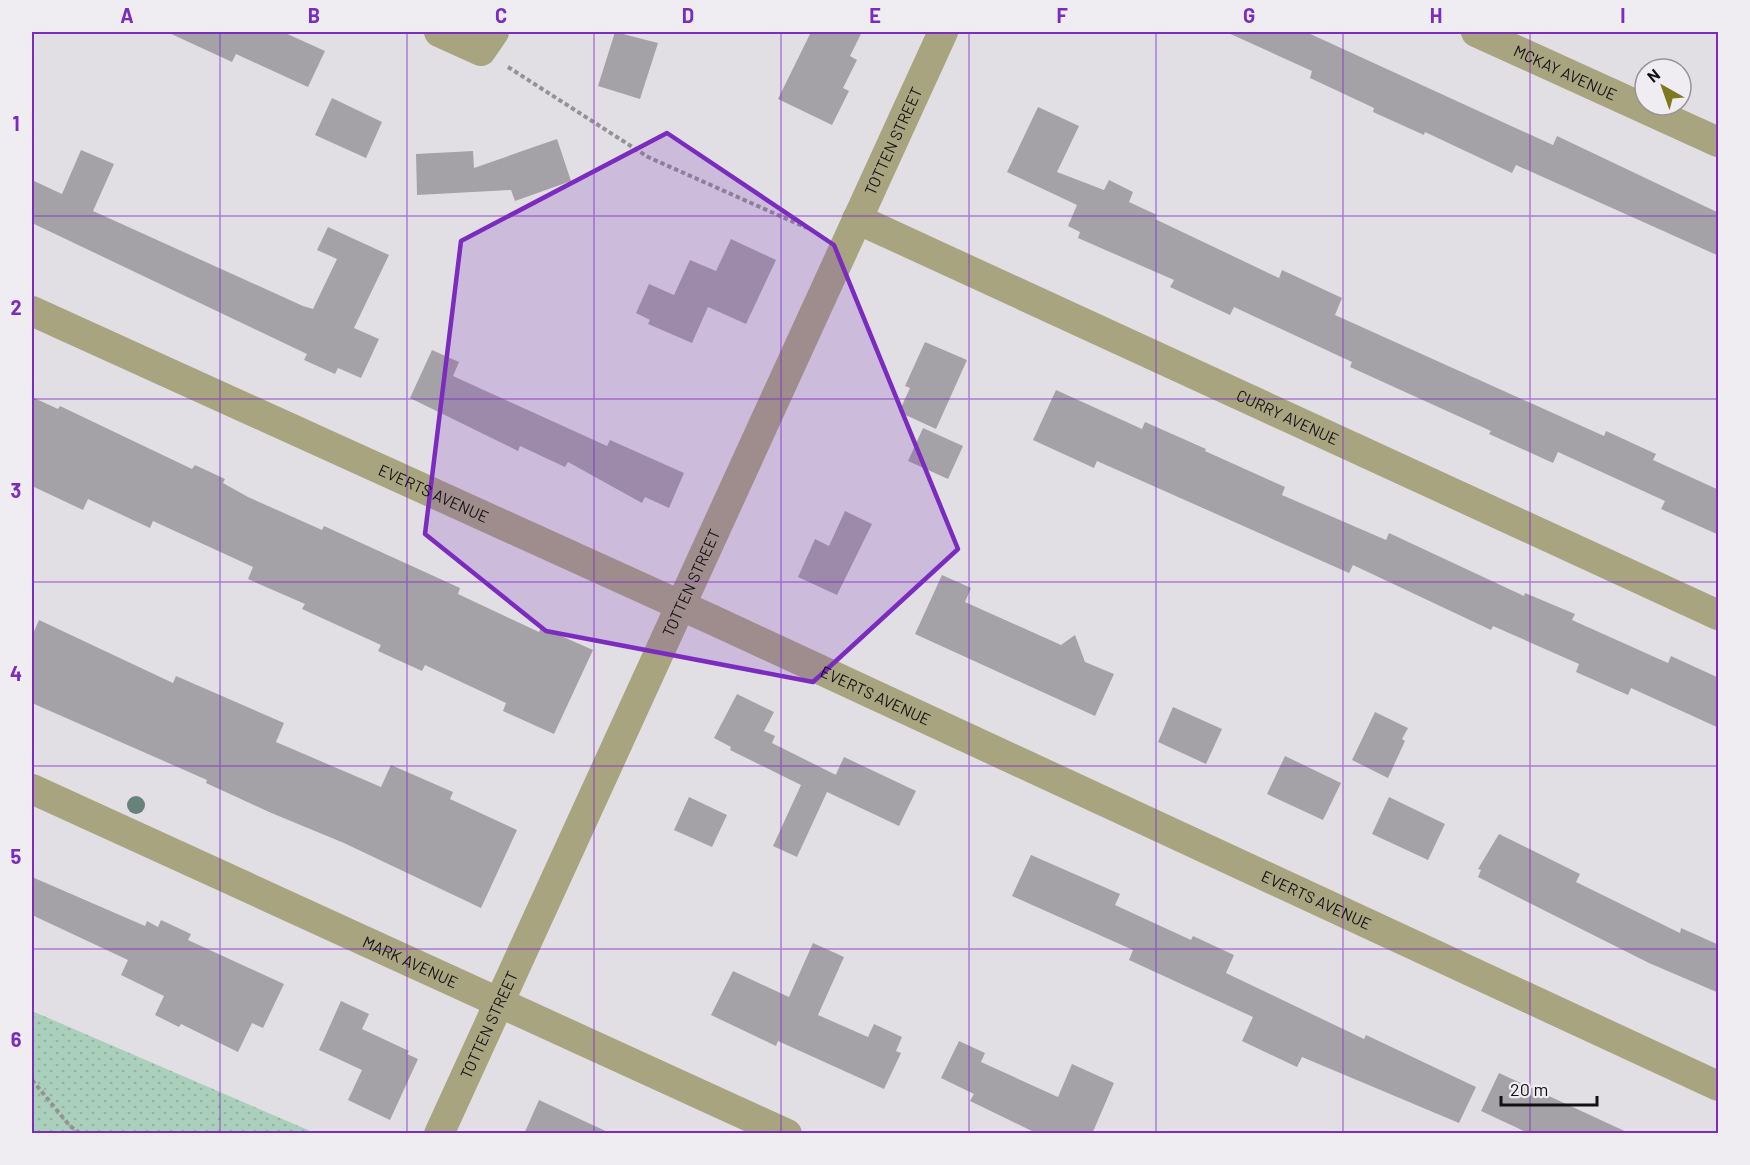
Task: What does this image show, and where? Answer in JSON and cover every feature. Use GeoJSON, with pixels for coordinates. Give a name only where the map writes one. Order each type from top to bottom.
{"type":"FeatureCollection","features":[{"type":"Feature","properties":{"kind":"street"},"geometry":{"type":"LineString","coordinates":[[439,32],[481,51],[494,32]]}},
{"type":"Feature","properties":{"kind":"street","name":"TOTTEN STREET"},"geometry":{"type":"LineString","coordinates":[[439,1134],[942,32]]}},
{"type":"Feature","properties":{"kind":"street","name":"MCKAY AVENUE"},"geometry":{"type":"LineString","coordinates":[[1476,32],[1719,142]]}},
{"type":"Feature","properties":{"kind":"street","name":"CURRY AVENUE"},"geometry":{"type":"LineString","coordinates":[[857,219],[1719,615]]}},
{"type":"Feature","properties":{"kind":"street","name":"EVERTS AVENUE"},"geometry":{"type":"LineString","coordinates":[[32,311],[680,606],[1719,1086]]}},
{"type":"Feature","properties":{"kind":"street","name":"MARK AVENUE"},"geometry":{"type":"LineString","coordinates":[[32,789],[788,1134]]}},
{"type":"Feature","properties":{"kind":"path"},"geometry":{"type":"LineString","coordinates":[[508,67],[648,157],[807,228]]}},
{"type":"Feature","properties":{"kind":"path"},"geometry":{"type":"LineString","coordinates":[[32,1080],[70,1126],[81,1134]]}},
{"type":"Feature","properties":{"kind":"highlighted area"},"geometry":{"type":"Polygon","coordinates":[[[667,133],[834,245],[958,549],[813,682],[546,631],[425,534],[461,241],[667,133]]]}},
{"type":"Feature","properties":{"kind":"green space"},"geometry":{"type":"Polygon","coordinates":[[[32,1011],[315,1133],[32,1133],[32,1011]]]}},
{"type":"Feature","properties":{"kind":"building"},"geometry":{"type":"Polygon","coordinates":[[[167,32],[283,32],[325,51],[308,87],[236,54],[232,62],[167,32]]]}},
{"type":"Feature","properties":{"kind":"building"},"geometry":{"type":"Polygon","coordinates":[[[615,32],[658,43],[640,99],[598,86],[615,32]]]}},
{"type":"Feature","properties":{"kind":"building"},"geometry":{"type":"Polygon","coordinates":[[[811,32],[862,32],[850,56],[857,60],[843,88],[849,91],[832,125],[778,99],[811,32]]]}},
{"type":"Feature","properties":{"kind":"building"},"geometry":{"type":"Polygon","coordinates":[[[1226,32],[1306,32],[1553,145],[1557,136],[1719,213],[1719,256],[1516,165],[1512,173],[1425,132],[1424,135],[1373,112],[1374,108],[1310,78],[1312,71],[1226,32]]]}},
{"type":"Feature","properties":{"kind":"building"},"geometry":{"type":"Polygon","coordinates":[[[332,98],[382,122],[366,158],[315,135],[332,98]]]}},
{"type":"Feature","properties":{"kind":"building"},"geometry":{"type":"Polygon","coordinates":[[[1038,107],[1079,126],[1057,172],[1104,190],[1109,180],[1133,192],[1129,202],[1157,215],[1155,219],[1279,278],[1282,270],[1342,298],[1335,315],[1604,436],[1606,431],[1656,454],[1653,460],[1719,490],[1719,535],[1661,509],[1665,501],[1558,452],[1553,463],[1489,434],[1491,431],[1350,367],[1352,362],[1234,307],[1230,315],[1170,287],[1174,280],[1078,238],[1080,232],[1068,226],[1077,205],[1007,172],[1038,107]]]}},
{"type":"Feature","properties":{"kind":"building"},"geometry":{"type":"Polygon","coordinates":[[[557,139],[571,181],[515,201],[511,190],[417,195],[416,154],[473,151],[474,168],[557,139]]]}},
{"type":"Feature","properties":{"kind":"building"},"geometry":{"type":"Polygon","coordinates":[[[81,150],[114,164],[93,211],[303,306],[313,309],[337,259],[317,250],[328,227],[389,255],[354,328],[379,339],[361,378],[338,368],[335,374],[304,360],[307,354],[32,223],[32,180],[62,194],[81,150]]]}},
{"type":"Feature","properties":{"kind":"building"},"geometry":{"type":"Polygon","coordinates":[[[731,239],[776,260],[746,324],[708,307],[692,343],[648,324],[650,320],[636,313],[649,284],[674,295],[690,260],[716,271],[731,239]]]}},
{"type":"Feature","properties":{"kind":"building"},"geometry":{"type":"Polygon","coordinates":[[[925,342],[967,360],[936,429],[899,412],[910,388],[905,386],[925,342]]]}},
{"type":"Feature","properties":{"kind":"building"},"geometry":{"type":"Polygon","coordinates":[[[432,350],[459,362],[453,376],[607,446],[610,440],[684,473],[669,508],[645,497],[642,503],[568,462],[565,467],[520,446],[518,451],[410,398],[432,350]]]}},
{"type":"Feature","properties":{"kind":"building"},"geometry":{"type":"Polygon","coordinates":[[[1056,390],[1142,429],[1145,422],[1206,449],[1205,451],[1285,487],[1282,495],[1386,540],[1389,533],[1524,596],[1525,593],[1575,614],[1572,620],[1668,663],[1671,656],[1719,678],[1719,728],[1631,688],[1628,695],[1576,672],[1579,664],[1493,626],[1491,630],[1353,565],[1349,573],[1097,461],[1094,468],[1033,440],[1056,390]]]}},
{"type":"Feature","properties":{"kind":"building"},"geometry":{"type":"Polygon","coordinates":[[[32,397],[58,409],[60,406],[192,469],[195,465],[225,479],[223,483],[248,497],[322,530],[324,526],[460,588],[458,594],[539,632],[541,627],[593,650],[554,734],[503,711],[506,703],[425,665],[422,671],[378,651],[381,645],[302,609],[305,604],[248,579],[253,567],[153,521],[150,528],[88,499],[83,510],[32,486],[32,397]]]}},
{"type":"Feature","properties":{"kind":"building"},"geometry":{"type":"Polygon","coordinates":[[[923,428],[963,446],[948,479],[908,461],[923,428]]]}},
{"type":"Feature","properties":{"kind":"building"},"geometry":{"type":"Polygon","coordinates":[[[845,511],[872,524],[837,595],[798,577],[815,539],[829,546],[845,511]]]}},
{"type":"Feature","properties":{"kind":"building"},"geometry":{"type":"Polygon","coordinates":[[[942,575],[971,588],[965,602],[1061,645],[1075,635],[1085,662],[1114,674],[1095,716],[915,634],[942,575]]]}},
{"type":"Feature","properties":{"kind":"building"},"geometry":{"type":"Polygon","coordinates":[[[39,620],[173,683],[176,676],[284,723],[276,742],[381,787],[391,765],[453,792],[450,799],[517,830],[481,908],[344,843],[206,783],[207,780],[32,703],[32,636],[39,620]]]}},
{"type":"Feature","properties":{"kind":"building"},"geometry":{"type":"Polygon","coordinates":[[[737,694],[774,712],[764,731],[775,736],[772,743],[836,775],[844,757],[916,791],[899,826],[827,792],[797,857],[773,846],[801,785],[730,750],[731,747],[714,738],[737,694]]]}},
{"type":"Feature","properties":{"kind":"building"},"geometry":{"type":"Polygon","coordinates":[[[1173,707],[1222,729],[1206,764],[1158,742],[1173,707]]]}},
{"type":"Feature","properties":{"kind":"building"},"geometry":{"type":"Polygon","coordinates":[[[1375,712],[1408,728],[1402,739],[1405,741],[1388,778],[1352,760],[1375,712]]]}},
{"type":"Feature","properties":{"kind":"building"},"geometry":{"type":"Polygon","coordinates":[[[1285,756],[1341,783],[1323,820],[1267,794],[1285,756]]]}},
{"type":"Feature","properties":{"kind":"building"},"geometry":{"type":"Polygon","coordinates":[[[689,797],[727,815],[712,847],[674,830],[689,797]]]}},
{"type":"Feature","properties":{"kind":"building"},"geometry":{"type":"Polygon","coordinates":[[[1389,797],[1445,824],[1428,860],[1372,834],[1389,797]]]}},
{"type":"Feature","properties":{"kind":"building"},"geometry":{"type":"Polygon","coordinates":[[[1499,834],[1580,874],[1576,882],[1680,933],[1681,928],[1719,945],[1719,993],[1649,963],[1478,877],[1481,870],[1478,869],[1499,834]]]}},
{"type":"Feature","properties":{"kind":"building"},"geometry":{"type":"Polygon","coordinates":[[[1031,855],[1120,894],[1115,905],[1191,940],[1193,936],[1234,955],[1226,973],[1364,1039],[1366,1035],[1476,1087],[1459,1123],[1302,1057],[1297,1067],[1242,1041],[1253,1017],[1129,960],[1133,950],[1012,896],[1031,855]]]}},
{"type":"Feature","properties":{"kind":"building"},"geometry":{"type":"Polygon","coordinates":[[[32,877],[145,926],[147,921],[158,927],[161,920],[191,934],[188,940],[284,984],[263,1028],[252,1023],[238,1052],[181,1024],[179,1027],[155,1015],[164,996],[121,975],[128,960],[32,915],[32,877]]]}},
{"type":"Feature","properties":{"kind":"building"},"geometry":{"type":"Polygon","coordinates":[[[813,943],[844,957],[818,1015],[868,1037],[874,1024],[902,1037],[896,1051],[901,1053],[884,1089],[778,1041],[776,1046],[711,1015],[733,971],[789,997],[813,943]]]}},
{"type":"Feature","properties":{"kind":"building"},"geometry":{"type":"Polygon","coordinates":[[[341,1001],[369,1014],[362,1029],[409,1051],[407,1054],[418,1059],[390,1120],[348,1100],[362,1070],[319,1050],[341,1001]]]}},
{"type":"Feature","properties":{"kind":"building"},"geometry":{"type":"Polygon","coordinates":[[[959,1041],[985,1053],[981,1062],[1058,1097],[1072,1064],[1114,1083],[1092,1134],[1038,1134],[970,1101],[974,1094],[941,1078],[959,1041]]]}},
{"type":"Feature","properties":{"kind":"building"},"geometry":{"type":"Polygon","coordinates":[[[1499,1073],[1631,1134],[1530,1134],[1481,1111],[1499,1073]]]}},
{"type":"Feature","properties":{"kind":"building"},"geometry":{"type":"Polygon","coordinates":[[[539,1100],[612,1134],[524,1134],[539,1100]]]}}]}
